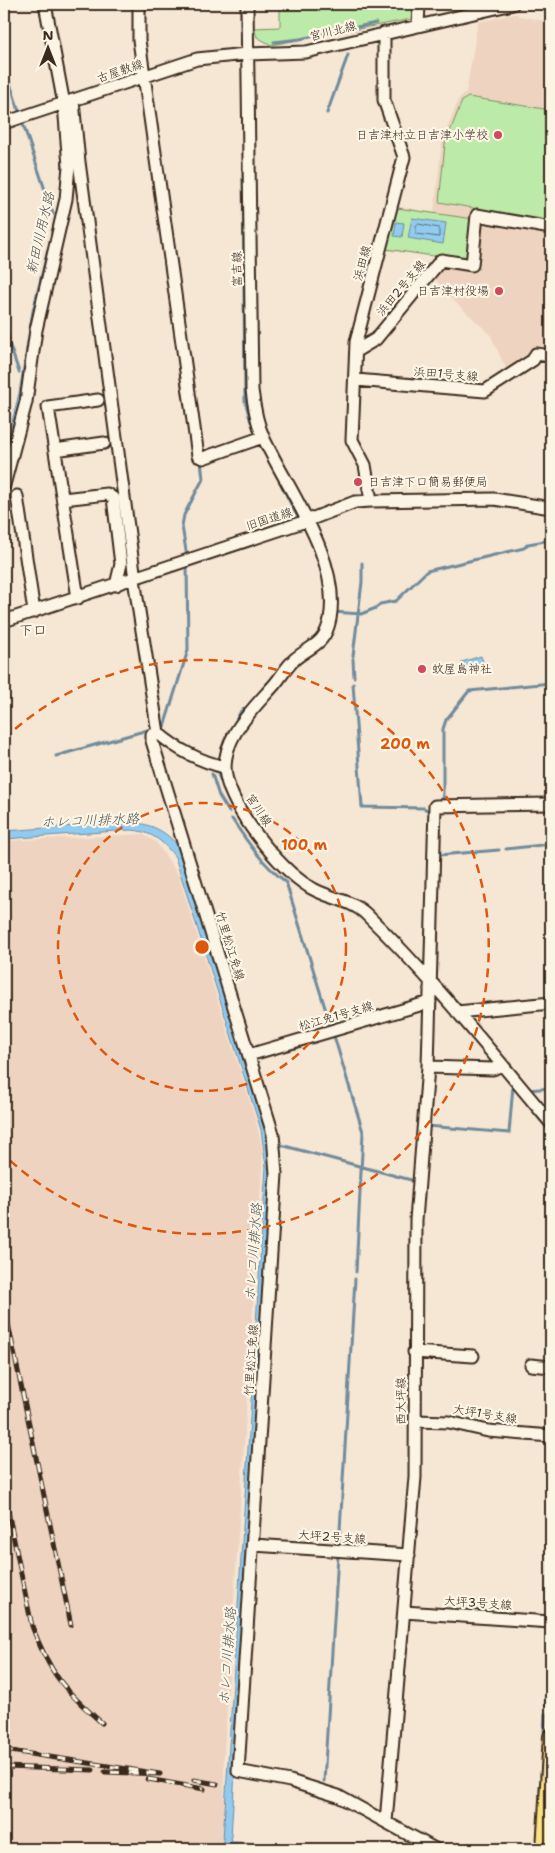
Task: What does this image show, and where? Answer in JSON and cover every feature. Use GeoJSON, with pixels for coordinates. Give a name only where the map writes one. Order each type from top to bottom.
{"type":"FeatureCollection","features":[{"type":"Feature","properties":{"kind":"main road"},"geometry":{"type":"LineString","coordinates":[[544,1849],[551,1736]]}},
{"type":"Feature","properties":{"kind":"street"},"geometry":{"type":"LineString","coordinates":[[45,4],[69,102],[80,171],[134,579],[158,733],[170,743],[211,764],[225,767]]}},
{"type":"Feature","properties":{"kind":"street"},"geometry":{"type":"LineString","coordinates":[[139,4],[139,40],[198,456],[203,458],[263,437]]}},
{"type":"Feature","properties":{"kind":"street","name":"富吉線"},"geometry":{"type":"LineString","coordinates":[[247,4],[246,54],[249,76],[252,390],[263,437],[306,521]]}},
{"type":"Feature","properties":{"kind":"street"},"geometry":{"type":"LineString","coordinates":[[418,26],[419,4]]}},
{"type":"Feature","properties":{"kind":"street","name":"宮川北線"},"geometry":{"type":"LineString","coordinates":[[246,54],[306,52],[513,4]]}},
{"type":"Feature","properties":{"kind":"street","name":"浜田線"},"geometry":{"type":"LineString","coordinates":[[371,501],[365,465],[352,440],[356,351],[361,318],[403,165],[403,150],[384,100],[384,33]]}},
{"type":"Feature","properties":{"kind":"street","name":"古屋敷線"},"geometry":{"type":"LineString","coordinates":[[4,124],[197,59],[246,54]]}},
{"type":"Feature","properties":{"kind":"street"},"geometry":{"type":"LineString","coordinates":[[4,485],[26,402],[36,330],[66,199],[69,166],[69,102]]}},
{"type":"Feature","properties":{"kind":"street","name":"浜田2号支線"},"geometry":{"type":"LineString","coordinates":[[356,351],[376,340],[441,260],[472,265],[477,215],[551,228]]}},
{"type":"Feature","properties":{"kind":"street","name":"浜田1号支線"},"geometry":{"type":"LineString","coordinates":[[356,380],[485,391],[533,360],[536,354],[551,356]]}},
{"type":"Feature","properties":{"kind":"street"},"geometry":{"type":"LineString","coordinates":[[78,598],[48,407],[98,400]]}},
{"type":"Feature","properties":{"kind":"street"},"geometry":{"type":"LineString","coordinates":[[55,450],[104,443]]}},
{"type":"Feature","properties":{"kind":"street"},"geometry":{"type":"LineString","coordinates":[[63,499],[107,494],[113,498],[121,564],[116,585]]}},
{"type":"Feature","properties":{"kind":"street"},"geometry":{"type":"LineString","coordinates":[[17,496],[34,612]]}},
{"type":"Feature","properties":{"kind":"street","name":"旧国道線"},"geometry":{"type":"LineString","coordinates":[[4,621],[306,521],[355,502],[494,499],[551,508]]}},
{"type":"Feature","properties":{"kind":"street","name":"宮川線"},"geometry":{"type":"LineString","coordinates":[[306,521],[318,544],[330,578],[332,602],[326,634],[311,649],[292,662],[244,717],[226,754],[225,767],[228,785],[238,805],[279,861],[308,886],[363,911],[430,979],[551,1123]]}},
{"type":"Feature","properties":{"kind":"street","name":"竹里松江免線"},"geometry":{"type":"LineString","coordinates":[[158,733],[152,735],[152,741],[273,1134],[276,1174],[238,1771],[290,1781],[338,1796],[386,1822]]}},
{"type":"Feature","properties":{"kind":"street","name":"西大坪線"},"geometry":{"type":"LineString","coordinates":[[386,1822],[415,1477],[416,1215],[428,1067],[435,806],[551,804]]}},
{"type":"Feature","properties":{"kind":"street","name":"松江免1号支線"},"geometry":{"type":"LineString","coordinates":[[249,1055],[430,1002]]}},
{"type":"Feature","properties":{"kind":"street"},"geometry":{"type":"LineString","coordinates":[[457,1012],[551,1003]]}},
{"type":"Feature","properties":{"kind":"street"},"geometry":{"type":"LineString","coordinates":[[428,1067],[493,1070],[502,1064]]}},
{"type":"Feature","properties":{"kind":"street"},"geometry":{"type":"LineString","coordinates":[[414,1352],[473,1356]]}},
{"type":"Feature","properties":{"kind":"street"},"geometry":{"type":"LineString","coordinates":[[531,1365],[551,1367]]}},
{"type":"Feature","properties":{"kind":"street","name":"大坪1号支線"},"geometry":{"type":"LineString","coordinates":[[414,1421],[449,1422],[488,1431],[551,1436]]}},
{"type":"Feature","properties":{"kind":"street","name":"大坪2号支線"},"geometry":{"type":"LineString","coordinates":[[253,1545],[409,1556]]}},
{"type":"Feature","properties":{"kind":"street","name":"大坪3号支線"},"geometry":{"type":"LineString","coordinates":[[404,1612],[551,1622]]}},
{"type":"Feature","properties":{"kind":"street"},"geometry":{"type":"LineString","coordinates":[[386,1822],[435,1849]]}},
{"type":"Feature","properties":{"kind":"shaded area","name":"日吉津村立日吉津小学校"},"geometry":{"type":"Polygon","coordinates":[[[518,13],[518,16],[551,22],[551,225],[476,212],[468,261],[383,250],[396,206],[434,213],[442,142],[459,98],[466,93],[478,22],[518,13]]]}},
{"type":"Feature","properties":{"kind":"shaded area","name":"日吉津村役場"},"geometry":{"type":"Polygon","coordinates":[[[480,220],[551,233],[551,348],[543,347],[527,355],[507,371],[490,334],[456,303],[436,280],[443,267],[474,271],[480,220]]]}},
{"type":"Feature","properties":{"kind":"shaded area"},"geometry":{"type":"Polygon","coordinates":[[[142,834],[156,842],[178,874],[256,1121],[263,1152],[224,1755],[225,1849],[4,1849],[4,841],[142,834]]]}},
{"type":"Feature","properties":{"kind":"green space"},"geometry":{"type":"Polygon","coordinates":[[[280,4],[412,4],[412,19],[271,45],[257,37],[254,28],[280,27],[280,4]]]}},
{"type":"Feature","properties":{"kind":"green space"},"geometry":{"type":"Polygon","coordinates":[[[468,97],[551,110],[551,222],[439,202],[445,144],[462,101],[468,97]]]}},
{"type":"Feature","properties":{"kind":"green space"},"geometry":{"type":"Polygon","coordinates":[[[397,208],[474,219],[467,261],[386,249],[397,208]]]}},
{"type":"Feature","properties":{"kind":"water"},"geometry":{"type":"Polygon","coordinates":[[[38,4],[42,4],[60,100],[66,169],[27,378],[4,474],[4,454],[19,393],[32,311],[61,192],[62,168],[59,121],[38,4]]]}},
{"type":"Feature","properties":{"kind":"water"},"geometry":{"type":"Polygon","coordinates":[[[412,218],[446,223],[443,244],[408,238],[412,218]]]}},
{"type":"Feature","properties":{"kind":"water"},"geometry":{"type":"Polygon","coordinates":[[[396,222],[404,223],[402,237],[394,236],[396,222]]]}},
{"type":"Feature","properties":{"kind":"water"},"geometry":{"type":"Polygon","coordinates":[[[481,656],[483,662],[478,666],[476,663],[472,666],[473,670],[463,675],[462,662],[481,656]]]}},
{"type":"Feature","properties":{"kind":"water"},"geometry":{"type":"Polygon","coordinates":[[[130,822],[158,829],[180,848],[268,1131],[273,1166],[231,1836],[232,1842],[256,1843],[274,1849],[255,1845],[232,1845],[232,1849],[225,1849],[223,1840],[266,1167],[261,1130],[175,857],[170,851],[156,838],[144,832],[130,830],[4,839],[4,831],[130,822]]]}},
{"type":"Feature","properties":{"kind":"waterway"},"geometry":{"type":"LineString","coordinates":[[241,4],[241,36]]}},
{"type":"Feature","properties":{"kind":"waterway"},"geometry":{"type":"LineString","coordinates":[[274,42],[300,39],[376,23]]}},
{"type":"Feature","properties":{"kind":"waterway"},"geometry":{"type":"LineString","coordinates":[[327,113],[348,55]]}},
{"type":"Feature","properties":{"kind":"waterway"},"geometry":{"type":"LineString","coordinates":[[4,65],[20,114]]}},
{"type":"Feature","properties":{"kind":"waterway","name":"新田川用水路"},"geometry":{"type":"LineString","coordinates":[[22,121],[53,214]]}},
{"type":"Feature","properties":{"kind":"waterway"},"geometry":{"type":"LineString","coordinates":[[243,166],[245,401],[251,422]]}},
{"type":"Feature","properties":{"kind":"waterway"},"geometry":{"type":"LineString","coordinates":[[4,323],[9,339]]}},
{"type":"Feature","properties":{"kind":"waterway"},"geometry":{"type":"LineString","coordinates":[[10,346],[19,372]]}},
{"type":"Feature","properties":{"kind":"waterway"},"geometry":{"type":"LineString","coordinates":[[187,557],[182,526],[184,515],[203,479],[201,461]]}},
{"type":"Feature","properties":{"kind":"waterway"},"geometry":{"type":"LineString","coordinates":[[274,470],[299,520]]}},
{"type":"Feature","properties":{"kind":"waterway"},"geometry":{"type":"LineString","coordinates":[[333,612],[361,614],[376,608],[380,604],[396,601],[427,571],[524,548],[528,544],[551,540]]}},
{"type":"Feature","properties":{"kind":"waterway"},"geometry":{"type":"LineString","coordinates":[[353,656],[362,582],[362,563]]}},
{"type":"Feature","properties":{"kind":"waterway"},"geometry":{"type":"LineString","coordinates":[[163,730],[188,650],[187,565]]}},
{"type":"Feature","properties":{"kind":"waterway"},"geometry":{"type":"LineString","coordinates":[[353,659],[354,677]]}},
{"type":"Feature","properties":{"kind":"waterway"},"geometry":{"type":"LineString","coordinates":[[443,801],[443,729],[446,720],[469,691],[551,683]]}},
{"type":"Feature","properties":{"kind":"waterway"},"geometry":{"type":"LineString","coordinates":[[353,684],[362,807],[424,808],[430,812]]}},
{"type":"Feature","properties":{"kind":"waterway"},"geometry":{"type":"LineString","coordinates":[[229,734],[241,711],[250,705]]}},
{"type":"Feature","properties":{"kind":"waterway"},"geometry":{"type":"LineString","coordinates":[[56,756],[151,729]]}},
{"type":"Feature","properties":{"kind":"waterway"},"geometry":{"type":"LineString","coordinates":[[219,762],[223,749]]}},
{"type":"Feature","properties":{"kind":"waterway"},"geometry":{"type":"LineString","coordinates":[[209,768],[217,772],[231,804]]}},
{"type":"Feature","properties":{"kind":"waterway"},"geometry":{"type":"LineString","coordinates":[[212,774],[219,796],[229,812]]}},
{"type":"Feature","properties":{"kind":"waterway"},"geometry":{"type":"LineString","coordinates":[[232,819],[263,861],[286,882],[331,1027]]}},
{"type":"Feature","properties":{"kind":"waterway"},"geometry":{"type":"LineString","coordinates":[[506,849],[551,844]]}},
{"type":"Feature","properties":{"kind":"waterway"},"geometry":{"type":"LineString","coordinates":[[439,855],[499,850]]}},
{"type":"Feature","properties":{"kind":"waterway"},"geometry":{"type":"LineString","coordinates":[[334,903],[354,912]]}},
{"type":"Feature","properties":{"kind":"waterway"},"geometry":{"type":"LineString","coordinates":[[334,1036],[363,1132],[356,1272]]}},
{"type":"Feature","properties":{"kind":"waterway"},"geometry":{"type":"LineString","coordinates":[[427,1126],[509,1133],[513,1086]]}},
{"type":"Feature","properties":{"kind":"waterway"},"geometry":{"type":"LineString","coordinates":[[528,1090],[551,1088]]}},
{"type":"Feature","properties":{"kind":"waterway"},"geometry":{"type":"LineString","coordinates":[[528,1105],[551,1133]]}},
{"type":"Feature","properties":{"kind":"waterway"},"geometry":{"type":"LineString","coordinates":[[278,1136],[281,1145],[411,1180]]}},
{"type":"Feature","properties":{"kind":"waterway"},"geometry":{"type":"LineString","coordinates":[[339,1547],[355,1279]]}},
{"type":"Feature","properties":{"kind":"waterway"},"geometry":{"type":"LineString","coordinates":[[324,1781],[338,1555]]}},
{"type":"Feature","properties":{"kind":"waterway"},"geometry":{"type":"LineString","coordinates":[[550,1649],[551,1636]]}},
{"type":"Feature","properties":{"kind":"waterway"},"geometry":{"type":"LineString","coordinates":[[548,1672],[548,1679]]}},
{"type":"Feature","properties":{"kind":"waterway"},"geometry":{"type":"LineString","coordinates":[[546,1698],[546,1704]]}},
{"type":"Feature","properties":{"kind":"waterway"},"geometry":{"type":"LineString","coordinates":[[544,1731],[545,1714]]}},
{"type":"Feature","properties":{"kind":"waterway"},"geometry":{"type":"LineString","coordinates":[[541,1776],[542,1765]]}},
{"type":"Feature","properties":{"kind":"waterway"},"geometry":{"type":"LineString","coordinates":[[540,1786],[540,1795]]}},
{"type":"Feature","properties":{"kind":"railway"},"geometry":{"type":"LineString","coordinates":[[4,1304],[71,1625]]}},
{"type":"Feature","properties":{"kind":"railway"},"geometry":{"type":"LineString","coordinates":[[4,1492],[32,1626],[39,1643],[45,1657],[60,1680],[78,1701],[102,1723]]}},
{"type":"Feature","properties":{"kind":"railway"},"geometry":{"type":"LineString","coordinates":[[4,1750],[160,1774],[105,1772]]}},
{"type":"Feature","properties":{"kind":"railway"},"geometry":{"type":"LineString","coordinates":[[4,1767],[93,1770]]}},
{"type":"Feature","properties":{"kind":"railway"},"geometry":{"type":"LineString","coordinates":[[148,1779],[204,1789]]}},
{"type":"Feature","properties":{"kind":"railway"},"geometry":{"type":"LineString","coordinates":[[194,1780],[217,1784]]}},
{"type":"Feature","properties":{"kind":"place","name":"日吉津村立日吉津小学校"},"geometry":{"type":"Point","coordinates":[498,135]}},
{"type":"Feature","properties":{"kind":"place","name":"日吉津村役場"},"geometry":{"type":"Point","coordinates":[499,291]}},
{"type":"Feature","properties":{"kind":"place","name":"日吉津下口簡易郵便局"},"geometry":{"type":"Point","coordinates":[358,482]}},
{"type":"Feature","properties":{"kind":"place","name":"蚊屋島神社"},"geometry":{"type":"Point","coordinates":[422,669]}},
{"type":"Feature","properties":{"kind":"district","name":"下口"},"geometry":{"type":"Point","coordinates":[33,630]}},
{"type":"Feature","properties":{"kind":"water label","name":"ホレコ川排水路"},"geometry":{"type":"Point","coordinates":[90,820]}},
{"type":"Feature","properties":{"kind":"water label","name":"ホレコ川排水路"},"geometry":{"type":"Point","coordinates":[253,1252]}},
{"type":"Feature","properties":{"kind":"water label","name":"ホレコ川排水路"},"geometry":{"type":"Point","coordinates":[227,1656]}}]}
